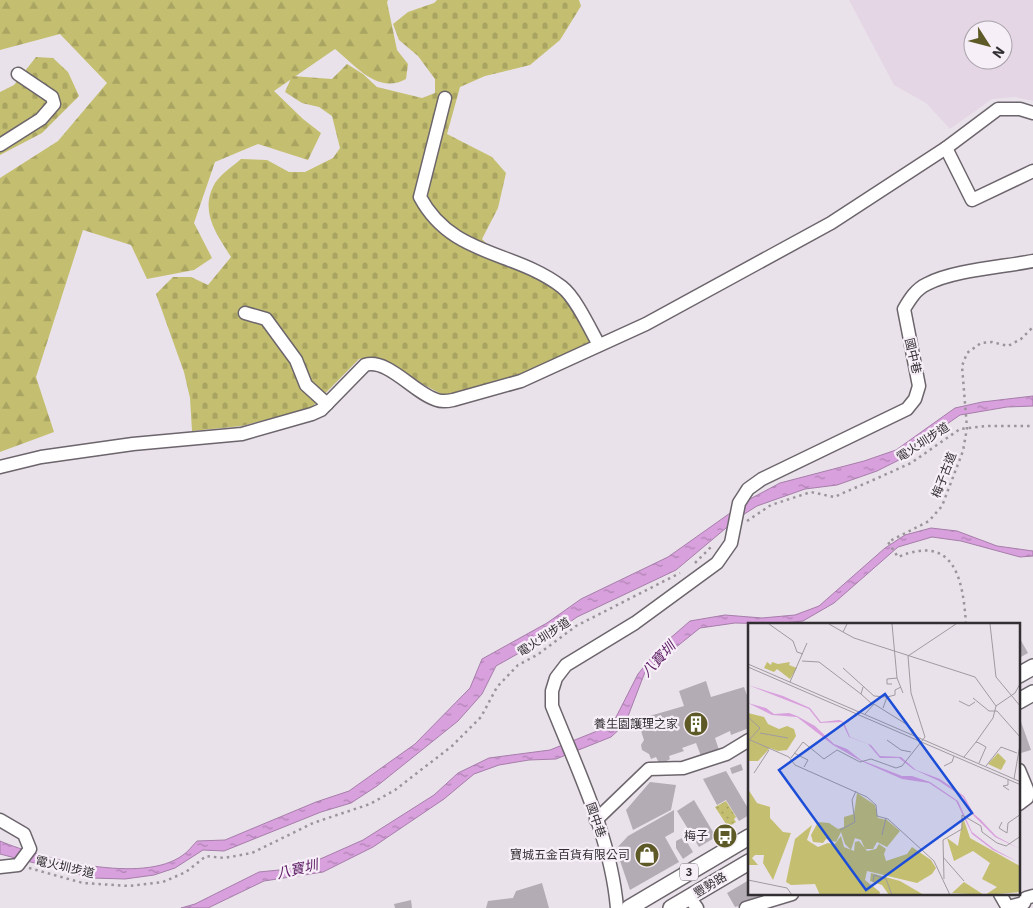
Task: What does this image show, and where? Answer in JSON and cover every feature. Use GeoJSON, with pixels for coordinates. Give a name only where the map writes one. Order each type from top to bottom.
{"type":"FeatureCollection","features":[{"type":"Feature","properties":{"kind":"main road"},"geometry":{"type":"LineString","coordinates":[[1020,674],[1033,667]]}},
{"type":"Feature","properties":{"kind":"main road"},"geometry":{"type":"LineString","coordinates":[[1020,700],[1033,693]]}},
{"type":"Feature","properties":{"kind":"main road","name":"豐勢路"},"geometry":{"type":"LineString","coordinates":[[629,908],[748,838]]}},
{"type":"Feature","properties":{"kind":"main road","name":"豐勢路"},"geometry":{"type":"LineString","coordinates":[[671,908],[693,903],[748,863]]}},
{"type":"Feature","properties":{"kind":"street"},"geometry":{"type":"LineString","coordinates":[[0,145],[41,119],[54,104],[52,97],[18,74]]}},
{"type":"Feature","properties":{"kind":"street"},"geometry":{"type":"LineString","coordinates":[[445,98],[420,197],[428,213],[466,244],[535,270],[564,288],[599,345]]}},
{"type":"Feature","properties":{"kind":"street"},"geometry":{"type":"LineString","coordinates":[[0,467],[41,457],[133,444],[242,434],[321,410],[365,365],[372,363],[388,369],[436,400],[453,400],[521,381],[646,324],[831,223],[946,148],[998,109],[1020,109],[1033,113]]}},
{"type":"Feature","properties":{"kind":"street"},"geometry":{"type":"LineString","coordinates":[[946,148],[972,200],[1033,171]]}},
{"type":"Feature","properties":{"kind":"street","name":"國中巷"},"geometry":{"type":"LineString","coordinates":[[617,908],[607,854],[596,820],[552,706],[552,691],[556,678],[566,665],[635,623],[717,563],[732,544],[739,502],[748,489],[762,479],[907,409],[915,399],[919,386],[904,309],[913,295],[926,284],[945,277],[1033,261]]}},
{"type":"Feature","properties":{"kind":"street"},"geometry":{"type":"LineString","coordinates":[[245,313],[266,319],[296,360],[306,385],[327,404]]}},
{"type":"Feature","properties":{"kind":"street"},"geometry":{"type":"LineString","coordinates":[[596,820],[649,768],[684,768],[726,754],[748,741]]}},
{"type":"Feature","properties":{"kind":"street"},"geometry":{"type":"LineString","coordinates":[[1020,772],[1027,789],[1026,802]]}},
{"type":"Feature","properties":{"kind":"street"},"geometry":{"type":"LineString","coordinates":[[0,820],[24,834],[30,849],[18,866],[0,867]]}},
{"type":"Feature","properties":{"kind":"street"},"geometry":{"type":"LineString","coordinates":[[746,908],[785,896]]}},
{"type":"Feature","properties":{"kind":"street"},"geometry":{"type":"LineString","coordinates":[[1001,896],[1008,908],[1024,903],[1026,898],[1033,896]]}},
{"type":"Feature","properties":{"kind":"path","name":"梅子古道"},"geometry":{"type":"LineString","coordinates":[[966,623],[964,599],[955,566],[942,555],[924,551],[898,557],[888,542],[929,521],[942,506],[963,451],[967,428],[962,366],[967,353],[981,343],[992,342],[1008,346],[1021,339],[1033,327]]}},
{"type":"Feature","properties":{"kind":"path","name":"電火圳步道"},"geometry":{"type":"LineString","coordinates":[[735,531],[771,505],[811,492],[834,497],[910,464],[960,428],[1033,426]]}},
{"type":"Feature","properties":{"kind":"path"},"geometry":{"type":"LineString","coordinates":[[690,567],[716,543]]}},
{"type":"Feature","properties":{"kind":"path","name":"電火圳步道"},"geometry":{"type":"LineString","coordinates":[[18,866],[83,883],[128,886],[163,882],[186,872],[206,856],[224,858],[252,853],[313,823],[370,804],[395,790],[452,746],[481,717],[497,687],[518,665],[537,655],[576,626],[683,571]]}},
{"type":"Feature","properties":{"kind":"shaded area"},"geometry":{"type":"Polygon","coordinates":[[[849,0],[1033,0],[1033,101],[1015,97],[992,99],[950,129],[926,103],[894,85],[849,0]]]}},
{"type":"Feature","properties":{"kind":"green space"},"geometry":{"type":"Polygon","coordinates":[[[0,0],[388,0],[397,50],[408,64],[406,79],[396,83],[386,83],[377,81],[359,70],[335,49],[274,91],[303,119],[321,133],[308,160],[258,144],[215,162],[194,223],[212,258],[194,270],[147,279],[131,245],[83,230],[36,377],[54,432],[0,452],[0,178],[58,141],[107,83],[60,34],[0,50],[0,0]]]}},
{"type":"Feature","properties":{"kind":"green space"},"geometry":{"type":"Polygon","coordinates":[[[437,0],[579,0],[581,6],[560,40],[530,65],[485,76],[460,87],[447,134],[492,157],[506,173],[498,208],[482,239],[493,250],[532,264],[566,298],[590,343],[519,375],[445,396],[372,357],[359,359],[311,408],[242,426],[192,431],[190,398],[184,372],[156,294],[173,277],[191,277],[208,285],[231,257],[211,222],[209,212],[210,193],[215,183],[241,159],[267,160],[289,172],[305,172],[333,158],[340,148],[332,116],[319,107],[302,103],[285,92],[292,76],[332,79],[347,64],[363,74],[377,87],[422,98],[435,93],[435,79],[418,56],[399,40],[393,24],[408,12],[434,3],[437,0]]]}},
{"type":"Feature","properties":{"kind":"green space"},"geometry":{"type":"Polygon","coordinates":[[[36,57],[53,58],[68,72],[79,96],[42,133],[0,155],[0,92],[14,85],[36,57]]]}},
{"type":"Feature","properties":{"kind":"green space"},"geometry":{"type":"Polygon","coordinates":[[[726,801],[736,817],[734,819],[736,822],[728,827],[715,807],[726,801]]]}},
{"type":"Feature","properties":{"kind":"water","name":"八寶圳"},"geometry":{"type":"Polygon","coordinates":[[[1033,396],[1033,406],[1007,407],[960,415],[924,440],[903,458],[877,471],[837,485],[805,489],[757,506],[738,518],[676,570],[577,617],[553,634],[496,666],[482,694],[458,721],[377,786],[351,803],[321,812],[224,851],[203,850],[175,868],[154,875],[125,879],[92,878],[0,854],[0,841],[41,855],[66,861],[93,866],[144,868],[165,864],[183,855],[197,841],[225,840],[316,802],[349,791],[415,744],[470,688],[482,659],[547,623],[581,599],[668,557],[750,499],[780,483],[864,461],[896,450],[955,408],[982,402],[1033,396]]]}},
{"type":"Feature","properties":{"kind":"water","name":"八寶圳"},"geometry":{"type":"Polygon","coordinates":[[[931,528],[957,531],[997,546],[1033,551],[1033,556],[1020,557],[961,541],[932,537],[898,547],[834,603],[803,621],[735,623],[700,628],[645,672],[625,724],[611,737],[556,759],[529,760],[499,765],[474,774],[444,799],[373,847],[323,872],[264,881],[208,908],[181,908],[195,904],[259,872],[289,869],[318,860],[363,840],[434,795],[458,773],[489,758],[550,750],[612,725],[638,674],[660,647],[690,621],[725,615],[762,618],[795,615],[819,606],[885,548],[905,535],[931,528]]]}},
{"type":"Feature","properties":{"kind":"building"},"geometry":{"type":"Polygon","coordinates":[[[1020,639],[1028,653],[1020,657],[1020,639]]]}},
{"type":"Feature","properties":{"kind":"building","name":"養生園護理之家"},"geometry":{"type":"Polygon","coordinates":[[[706,681],[711,697],[744,687],[748,698],[748,728],[731,735],[730,731],[715,738],[719,750],[701,756],[696,743],[682,748],[684,751],[669,756],[670,759],[660,765],[656,757],[651,759],[649,754],[642,750],[641,745],[644,740],[639,725],[646,722],[646,717],[684,706],[679,691],[706,681]]]}},
{"type":"Feature","properties":{"kind":"building"},"geometry":{"type":"Polygon","coordinates":[[[1020,719],[1031,750],[1021,753],[1020,751],[1020,719]]]}},
{"type":"Feature","properties":{"kind":"building"},"geometry":{"type":"Polygon","coordinates":[[[741,764],[743,770],[732,774],[730,768],[741,764]]]}},
{"type":"Feature","properties":{"kind":"building"},"geometry":{"type":"Polygon","coordinates":[[[726,771],[748,808],[748,816],[739,821],[726,800],[717,805],[703,779],[726,771]]]}},
{"type":"Feature","properties":{"kind":"building"},"geometry":{"type":"Polygon","coordinates":[[[650,782],[676,785],[671,810],[633,830],[626,810],[650,782]]]}},
{"type":"Feature","properties":{"kind":"building"},"geometry":{"type":"Polygon","coordinates":[[[694,800],[716,837],[699,847],[677,811],[694,800]]]}},
{"type":"Feature","properties":{"kind":"building","name":"寶城五金百貨有限公司"},"geometry":{"type":"Polygon","coordinates":[[[674,810],[674,832],[665,837],[679,862],[630,890],[616,849],[628,836],[674,810]]]}},
{"type":"Feature","properties":{"kind":"building"},"geometry":{"type":"Polygon","coordinates":[[[682,838],[684,843],[687,842],[693,852],[683,859],[676,848],[676,841],[682,838]]]}},
{"type":"Feature","properties":{"kind":"building"},"geometry":{"type":"Polygon","coordinates":[[[748,881],[748,896],[777,896],[735,907],[727,893],[748,881]]]}},
{"type":"Feature","properties":{"kind":"building"},"geometry":{"type":"Polygon","coordinates":[[[542,883],[549,908],[486,908],[488,901],[513,898],[516,891],[542,883]]]}},
{"type":"Feature","properties":{"kind":"building"},"geometry":{"type":"Polygon","coordinates":[[[411,900],[412,908],[395,908],[394,904],[411,900]]]}},
{"type":"Feature","properties":{"kind":"place","name":"養生園護理之家"},"geometry":{"type":"Point","coordinates":[696,724]}},
{"type":"Feature","properties":{"kind":"place","name":"梅子"},"geometry":{"type":"Point","coordinates":[725,836]}},
{"type":"Feature","properties":{"kind":"place","name":"寶城五金百貨有限公司"},"geometry":{"type":"Point","coordinates":[647,855]}}]}
